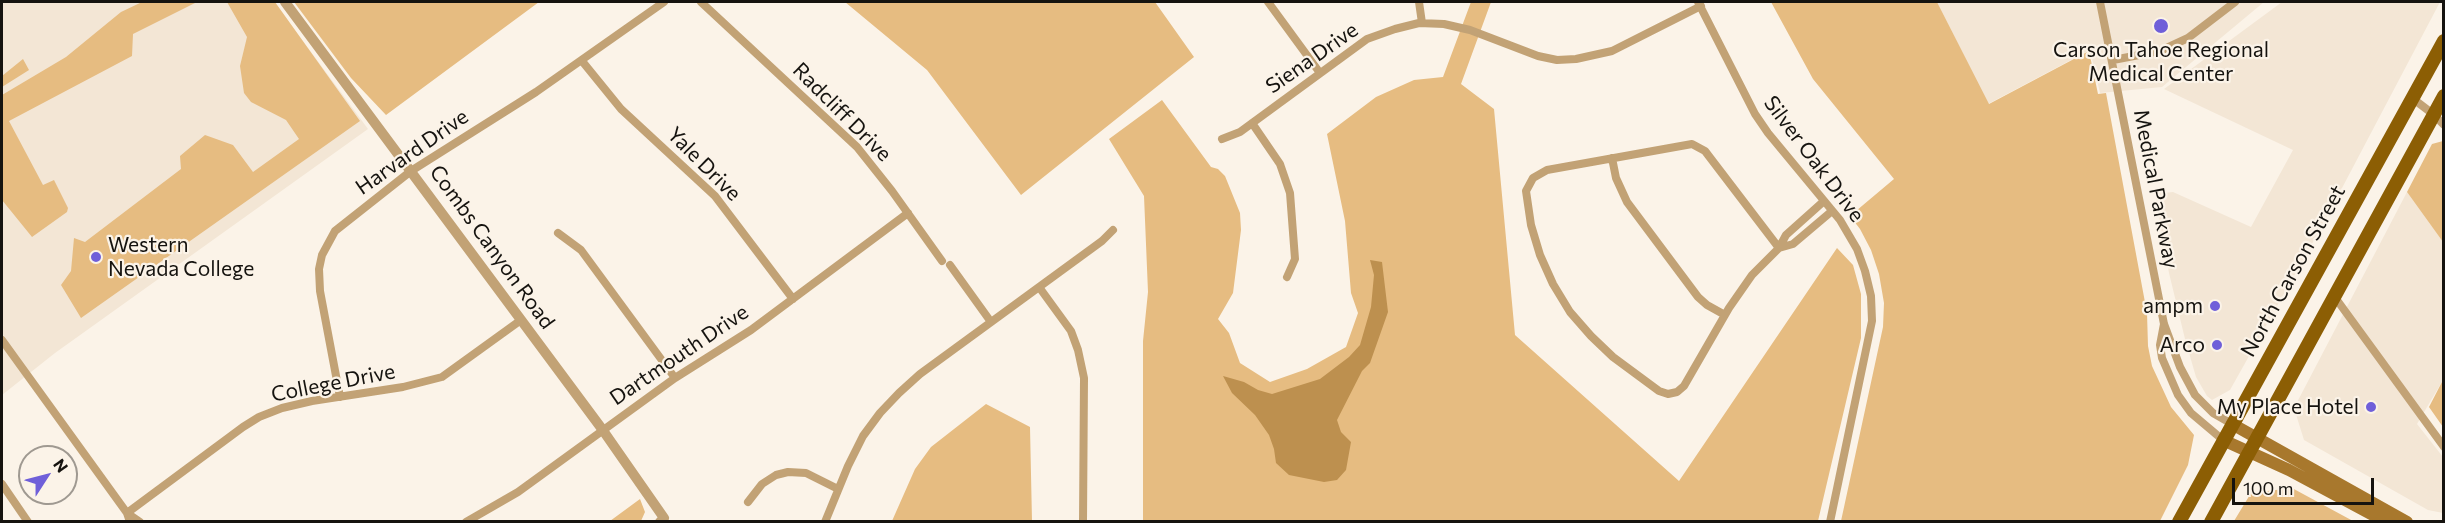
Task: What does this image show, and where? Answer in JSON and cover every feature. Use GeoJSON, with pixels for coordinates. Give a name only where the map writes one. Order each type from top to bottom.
{"type":"FeatureCollection","features":[{"type":"Feature","properties":{"kind":"main road","name":"North Carson Street"},"geometry":{"type":"LineString","coordinates":[[2179,522],[2444,41]]}},
{"type":"Feature","properties":{"kind":"main road"},"geometry":{"type":"LineString","coordinates":[[2211,522],[2444,96]]}},
{"type":"Feature","properties":{"kind":"main road"},"geometry":{"type":"LineString","coordinates":[[2232,424],[2407,522]]}},
{"type":"Feature","properties":{"kind":"main road"},"geometry":{"type":"LineString","coordinates":[[2223,440],[2289,470],[2386,522]]}},
{"type":"Feature","properties":{"kind":"street","name":"Combs Canyon Road"},"geometry":{"type":"LineString","coordinates":[[285,2],[602,429],[664,520]]}},
{"type":"Feature","properties":{"kind":"street","name":"Harvard Drive"},"geometry":{"type":"LineString","coordinates":[[340,397],[320,291],[319,269],[322,255],[335,231],[411,171],[582,61],[652,8],[664,2]]}},
{"type":"Feature","properties":{"kind":"street","name":"Radcliff Drive"},"geometry":{"type":"LineString","coordinates":[[701,2],[857,147],[991,322]]}},
{"type":"Feature","properties":{"kind":"street"},"geometry":{"type":"LineString","coordinates":[[1268,2],[1320,73]]}},
{"type":"Feature","properties":{"kind":"street"},"geometry":{"type":"LineString","coordinates":[[1419,2],[1422,23]]}},
{"type":"Feature","properties":{"kind":"street","name":"Medical Parkway"},"geometry":{"type":"LineString","coordinates":[[2100,2],[2164,324],[2180,367],[2195,394],[2212,413],[2232,424]]}},
{"type":"Feature","properties":{"kind":"street"},"geometry":{"type":"LineString","coordinates":[[2113,60],[2160,51],[2188,38],[2235,2]]}},
{"type":"Feature","properties":{"kind":"street","name":"Siena Drive"},"geometry":{"type":"LineString","coordinates":[[1222,139],[1240,132],[1373,36],[1395,29],[1422,23],[1444,24],[1470,30],[1538,56],[1557,60],[1576,59],[1612,51],[1700,4]]}},
{"type":"Feature","properties":{"kind":"street","name":"Silver Oak Drive"},"geometry":{"type":"LineString","coordinates":[[1700,4],[1755,114],[1848,233],[1865,271],[1871,296],[1872,321],[1830,522]]}},
{"type":"Feature","properties":{"kind":"street","name":"Yale Drive"},"geometry":{"type":"LineString","coordinates":[[582,61],[621,109],[715,196],[793,299]]}},
{"type":"Feature","properties":{"kind":"street"},"geometry":{"type":"LineString","coordinates":[[2412,98],[2444,125]]}},
{"type":"Feature","properties":{"kind":"street"},"geometry":{"type":"LineString","coordinates":[[1252,123],[1280,164],[1290,193],[1294,259],[1287,277]]}},
{"type":"Feature","properties":{"kind":"street"},"geometry":{"type":"LineString","coordinates":[[1779,248],[1701,148],[1687,144],[1542,172],[1533,178],[1528,187],[1527,201],[1540,255],[1553,284],[1570,312],[1613,357],[1659,391],[1668,394],[1677,392],[1684,386],[1725,315],[1752,275],[1779,248],[1786,234],[1824,201]]}},
{"type":"Feature","properties":{"kind":"street"},"geometry":{"type":"LineString","coordinates":[[1612,158],[1620,189],[1628,202],[1698,297],[1725,315]]}},
{"type":"Feature","properties":{"kind":"street"},"geometry":{"type":"LineString","coordinates":[[1779,248],[1793,244],[1832,211]]}},
{"type":"Feature","properties":{"kind":"street","name":"Dartmouth Drive"},"geometry":{"type":"LineString","coordinates":[[466,522],[518,492],[675,378],[742,336],[908,213]]}},
{"type":"Feature","properties":{"kind":"street"},"geometry":{"type":"LineString","coordinates":[[825,522],[863,436],[880,413],[920,374],[1102,241],[1113,230]]}},
{"type":"Feature","properties":{"kind":"street"},"geometry":{"type":"LineString","coordinates":[[558,233],[581,250],[675,378]]}},
{"type":"Feature","properties":{"kind":"street"},"geometry":{"type":"LineString","coordinates":[[1039,287],[1071,331],[1084,378],[1083,522]]}},
{"type":"Feature","properties":{"kind":"street"},"geometry":{"type":"LineString","coordinates":[[2334,296],[2444,447]]}},
{"type":"Feature","properties":{"kind":"street","name":"College Drive"},"geometry":{"type":"LineString","coordinates":[[128,517],[226,439],[259,417],[284,407],[402,387],[442,376],[521,320]]}},
{"type":"Feature","properties":{"kind":"street","name":"Medical Parkway"},"geometry":{"type":"LineString","coordinates":[[2164,324],[2160,345],[2162,358],[2178,395],[2191,414],[2223,440]]}},
{"type":"Feature","properties":{"kind":"street"},"geometry":{"type":"LineString","coordinates":[[2,340],[128,517],[140,522]]}},
{"type":"Feature","properties":{"kind":"street"},"geometry":{"type":"LineString","coordinates":[[748,502],[762,484],[776,475],[788,472],[806,473],[838,489]]}},
{"type":"Feature","properties":{"kind":"street"},"geometry":{"type":"LineString","coordinates":[[2,484],[28,522]]}},
{"type":"Feature","properties":{"kind":"shaded area","name":"Western Nevada College"},"geometry":{"type":"Polygon","coordinates":[[[2,2],[274,2],[368,129],[55,353],[2,395],[2,2]]]}},
{"type":"Feature","properties":{"kind":"shaded area"},"geometry":{"type":"Polygon","coordinates":[[[142,2],[195,3],[133,34],[132,56],[9,121],[43,185],[54,180],[68,208],[67,212],[32,237],[2,200],[2,95],[66,57],[121,12],[142,2]]]}},
{"type":"Feature","properties":{"kind":"shaded area"},"geometry":{"type":"Polygon","coordinates":[[[227,2],[275,2],[360,121],[81,318],[61,285],[71,271],[74,238],[85,242],[181,169],[180,156],[205,135],[233,145],[253,172],[299,139],[286,120],[251,102],[244,93],[240,66],[247,37],[227,2]]]}},
{"type":"Feature","properties":{"kind":"shaded area"},"geometry":{"type":"Polygon","coordinates":[[[294,2],[539,2],[386,115],[351,78],[294,2]]]}},
{"type":"Feature","properties":{"kind":"shaded area"},"geometry":{"type":"Polygon","coordinates":[[[845,2],[1155,2],[1194,57],[1021,195],[927,70],[845,2]]]}},
{"type":"Feature","properties":{"kind":"shaded area"},"geometry":{"type":"Polygon","coordinates":[[[1471,2],[1491,2],[1461,84],[1494,109],[1515,335],[1679,481],[1837,248],[1853,265],[1861,294],[1861,338],[1818,521],[1143,521],[1143,341],[1148,292],[1144,196],[1109,139],[1162,100],[1211,167],[1218,169],[1225,176],[1240,213],[1241,230],[1233,293],[1218,319],[1229,333],[1240,363],[1270,382],[1307,369],[1346,347],[1358,313],[1351,293],[1345,221],[1327,134],[1376,97],[1414,80],[1443,77],[1471,2]]]}},
{"type":"Feature","properties":{"kind":"shaded area"},"geometry":{"type":"Polygon","coordinates":[[[1771,2],[1937,2],[1989,104],[2089,51],[2098,94],[2106,93],[2147,313],[2148,346],[2152,366],[2171,407],[2194,435],[2188,465],[2160,521],[1841,521],[1883,327],[1884,303],[1879,274],[1871,250],[1850,216],[1894,179],[1813,79],[1771,2]]]}},
{"type":"Feature","properties":{"kind":"shaded area"},"geometry":{"type":"Polygon","coordinates":[[[1937,2],[2264,2],[2162,87],[2100,93],[2090,50],[1988,104],[1937,2]]]}},
{"type":"Feature","properties":{"kind":"shaded area"},"geometry":{"type":"Polygon","coordinates":[[[2282,2],[2440,2],[2322,226],[2230,390],[2212,400],[2207,396],[2196,377],[2185,339],[2169,273],[2155,194],[2173,192],[2251,227],[2293,150],[2164,89],[2282,2]]]}},
{"type":"Feature","properties":{"kind":"shaded area"},"geometry":{"type":"Polygon","coordinates":[[[23,59],[29,70],[2,87],[2,76],[23,59]]]}},
{"type":"Feature","properties":{"kind":"shaded area"},"geometry":{"type":"Polygon","coordinates":[[[2444,141],[2443,242],[2407,192],[2432,144],[2444,141]]]}},
{"type":"Feature","properties":{"kind":"shaded area"},"geometry":{"type":"Polygon","coordinates":[[[2407,192],[2443,242],[2443,380],[2417,424],[2443,457],[2443,513],[2428,510],[2304,440],[2294,408],[2407,192]]]}},
{"type":"Feature","properties":{"kind":"shaded area"},"geometry":{"type":"Polygon","coordinates":[[[1370,260],[1382,262],[1388,312],[1370,363],[1362,371],[1337,420],[1341,432],[1351,442],[1346,470],[1337,480],[1324,482],[1289,475],[1276,463],[1269,435],[1255,415],[1232,393],[1223,376],[1272,394],[1320,379],[1349,357],[1360,345],[1371,307],[1374,275],[1370,260]]]}},
{"type":"Feature","properties":{"kind":"shaded area"},"geometry":{"type":"Polygon","coordinates":[[[2443,380],[2443,427],[2429,407],[2443,380]]]}},
{"type":"Feature","properties":{"kind":"shaded area"},"geometry":{"type":"Polygon","coordinates":[[[986,404],[1030,427],[1032,521],[892,521],[915,469],[931,447],[986,404]]]}},
{"type":"Feature","properties":{"kind":"shaded area"},"geometry":{"type":"Polygon","coordinates":[[[2292,488],[2353,521],[2234,521],[2251,493],[2292,488]]]}},
{"type":"Feature","properties":{"kind":"shaded area"},"geometry":{"type":"Polygon","coordinates":[[[640,499],[645,512],[641,521],[610,521],[640,499]]]}},
{"type":"Feature","properties":{"kind":"place","name":"Carson Tahoe Regional Medical Center"},"geometry":{"type":"Point","coordinates":[2161,26]}},
{"type":"Feature","properties":{"kind":"place","name":"Western Nevada College"},"geometry":{"type":"Point","coordinates":[96,257]}},
{"type":"Feature","properties":{"kind":"place","name":"ampm"},"geometry":{"type":"Point","coordinates":[2215,306]}},
{"type":"Feature","properties":{"kind":"place","name":"Arco"},"geometry":{"type":"Point","coordinates":[2217,345]}},
{"type":"Feature","properties":{"kind":"place","name":"My Place Hotel"},"geometry":{"type":"Point","coordinates":[2371,407]}}]}
